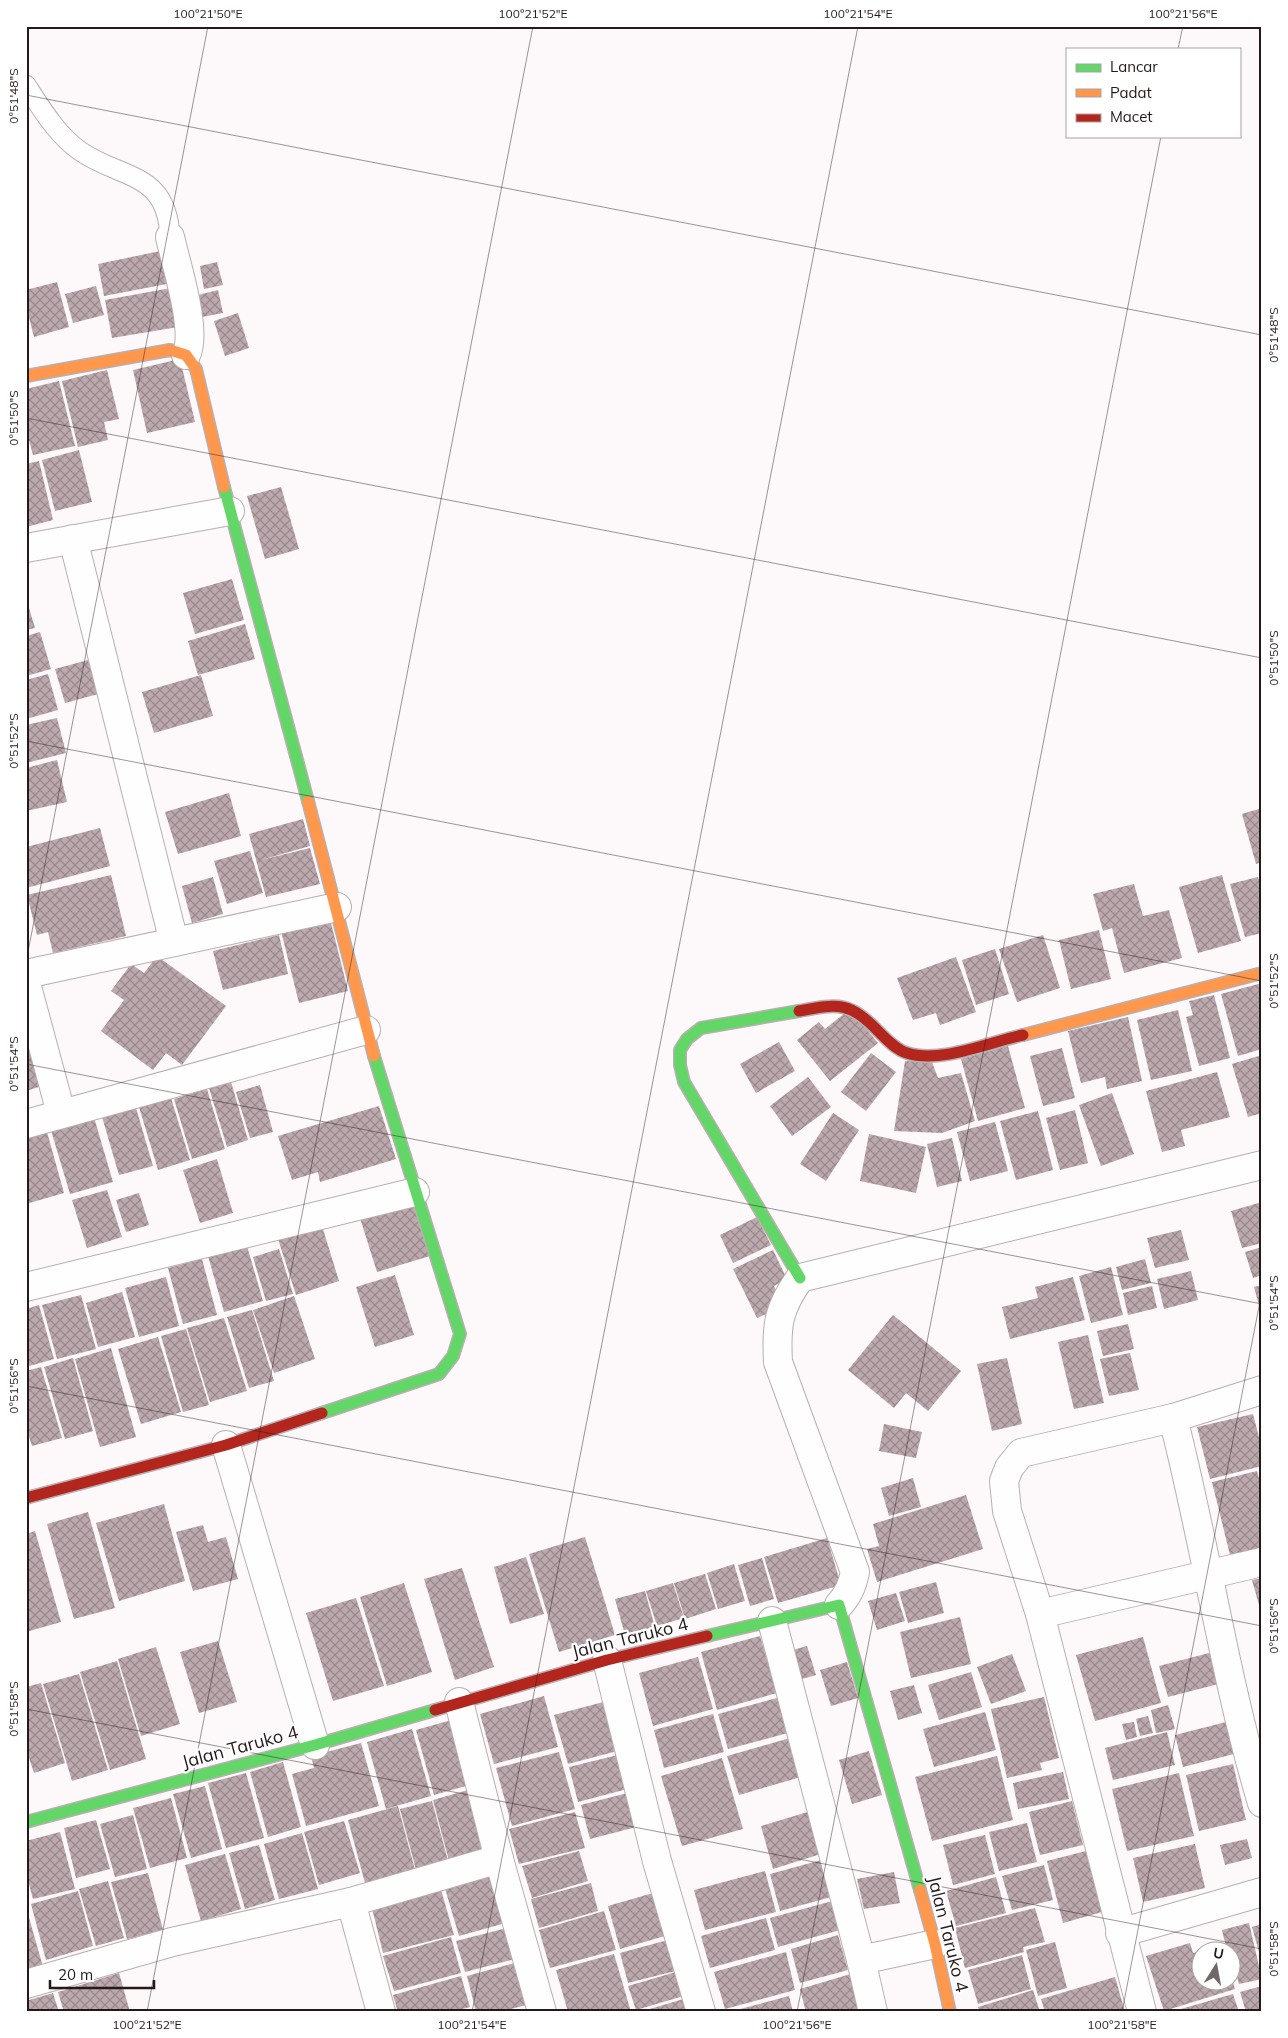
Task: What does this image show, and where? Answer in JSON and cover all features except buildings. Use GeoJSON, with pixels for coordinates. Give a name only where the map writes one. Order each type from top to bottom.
{"type":"FeatureCollection","features":[{"type":"Feature","properties":{"kind":"street"},"geometry":{"type":"LineString","coordinates":[[170,237],[190,329],[190,348],[186,355]]}},
{"type":"Feature","properties":{"kind":"street"},"geometry":{"type":"LineString","coordinates":[[26,376],[170,350],[186,355],[196,369],[230,511],[337,907],[366,1030],[460,1334],[458,1348],[450,1363],[439,1374],[226,1444],[26,1498]]}},
{"type":"Feature","properties":{"kind":"street"},"geometry":{"type":"LineString","coordinates":[[26,548],[230,511]]}},
{"type":"Feature","properties":{"kind":"street"},"geometry":{"type":"LineString","coordinates":[[73,539],[174,942]]}},
{"type":"Feature","properties":{"kind":"street"},"geometry":{"type":"LineString","coordinates":[[26,974],[337,907]]}},
{"type":"Feature","properties":{"kind":"street"},"geometry":{"type":"LineString","coordinates":[[800,1278],[684,1082],[679,1063],[681,1047],[688,1035],[701,1028],[842,1005],[856,1010],[894,1046],[903,1052],[927,1057],[1017,1037],[1262,973]]}},
{"type":"Feature","properties":{"kind":"street"},"geometry":{"type":"LineString","coordinates":[[26,983],[61,1113]]}},
{"type":"Feature","properties":{"kind":"street"},"geometry":{"type":"LineString","coordinates":[[26,1124],[366,1030]]}},
{"type":"Feature","properties":{"kind":"street"},"geometry":{"type":"LineString","coordinates":[[839,1605],[847,1596],[853,1584],[854,1572],[778,1362],[776,1330],[786,1297],[800,1278],[1262,1165]]}},
{"type":"Feature","properties":{"kind":"street"},"geometry":{"type":"LineString","coordinates":[[26,1287],[415,1192]]}},
{"type":"Feature","properties":{"kind":"street"},"geometry":{"type":"LineString","coordinates":[[1142,2012],[1120,1933],[1040,1614],[1007,1511],[1004,1481],[1009,1468],[1022,1453],[1173,1418],[1262,1390]]}},
{"type":"Feature","properties":{"kind":"street"},"geometry":{"type":"LineString","coordinates":[[1173,1418],[1191,1490],[1207,1574],[1252,1731],[1262,1803]]}},
{"type":"Feature","properties":{"kind":"street"},"geometry":{"type":"LineString","coordinates":[[226,1444],[314,1745]]}},
{"type":"Feature","properties":{"kind":"street"},"geometry":{"type":"LineString","coordinates":[[1040,1614],[1262,1562]]}},
{"type":"Feature","properties":{"kind":"street","name":"Jalan Taruko 4"},"geometry":{"type":"LineString","coordinates":[[26,1822],[314,1745],[607,1660],[839,1605],[935,1944],[950,2012]]}},
{"type":"Feature","properties":{"kind":"street"},"geometry":{"type":"LineString","coordinates":[[772,1621],[874,2012]]}},
{"type":"Feature","properties":{"kind":"street"},"geometry":{"type":"LineString","coordinates":[[607,1660],[657,1861],[701,2012]]}},
{"type":"Feature","properties":{"kind":"street"},"geometry":{"type":"LineString","coordinates":[[459,1702],[499,1859],[542,2012]]}},
{"type":"Feature","properties":{"kind":"street"},"geometry":{"type":"LineString","coordinates":[[26,1984],[172,1942],[351,1902],[499,1859]]}},
{"type":"Feature","properties":{"kind":"street"},"geometry":{"type":"LineString","coordinates":[[1120,1933],[1262,1892]]}},
{"type":"Feature","properties":{"kind":"street"},"geometry":{"type":"LineString","coordinates":[[351,1902],[381,2012]]}},
{"type":"Feature","properties":{"kind":"street"},"geometry":{"type":"LineString","coordinates":[[861,1960],[935,1944]]}},
{"type":"Feature","properties":{"kind":"lane"},"geometry":{"type":"LineString","coordinates":[[26,85],[62,136],[80,151],[146,184],[159,196],[167,209],[170,237]]}},
{"type":"Feature","properties":{"kind":"traffic: fast"},"geometry":{"type":"LineString","coordinates":[[224,487],[308,801]]}},
{"type":"Feature","properties":{"kind":"traffic: fast"},"geometry":{"type":"LineString","coordinates":[[799,1011],[701,1028],[687,1039],[680,1050],[680,1065],[684,1082],[800,1278]]}},
{"type":"Feature","properties":{"kind":"traffic: fast"},"geometry":{"type":"LineString","coordinates":[[322,1413],[439,1374],[453,1356],[460,1334],[374,1056]]}},
{"type":"Feature","properties":{"kind":"traffic: fast"},"geometry":{"type":"LineString","coordinates":[[707,1636],[839,1605],[920,1890]]}},
{"type":"Feature","properties":{"kind":"traffic: fast"},"geometry":{"type":"LineString","coordinates":[[26,1822],[315,1745],[435,1710]]}},
{"type":"Feature","properties":{"kind":"traffic: slow"},"geometry":{"type":"LineString","coordinates":[[26,376],[170,350],[186,355],[196,369],[224,487]]}},
{"type":"Feature","properties":{"kind":"traffic: slow"},"geometry":{"type":"LineString","coordinates":[[308,801],[374,1056]]}},
{"type":"Feature","properties":{"kind":"traffic: slow"},"geometry":{"type":"LineString","coordinates":[[1023,1035],[1262,973]]}},
{"type":"Feature","properties":{"kind":"traffic: slow"},"geometry":{"type":"LineString","coordinates":[[920,1890],[935,1944],[950,2012]]}},
{"type":"Feature","properties":{"kind":"traffic: jam"},"geometry":{"type":"LineString","coordinates":[[799,1011],[835,1006],[844,1007],[860,1015],[903,1052],[920,1056],[934,1056],[965,1051],[1023,1035]]}},
{"type":"Feature","properties":{"kind":"traffic: jam"},"geometry":{"type":"LineString","coordinates":[[26,1498],[226,1445],[322,1413]]}},
{"type":"Feature","properties":{"kind":"traffic: jam"},"geometry":{"type":"LineString","coordinates":[[435,1710],[607,1660],[707,1636]]}}]}
